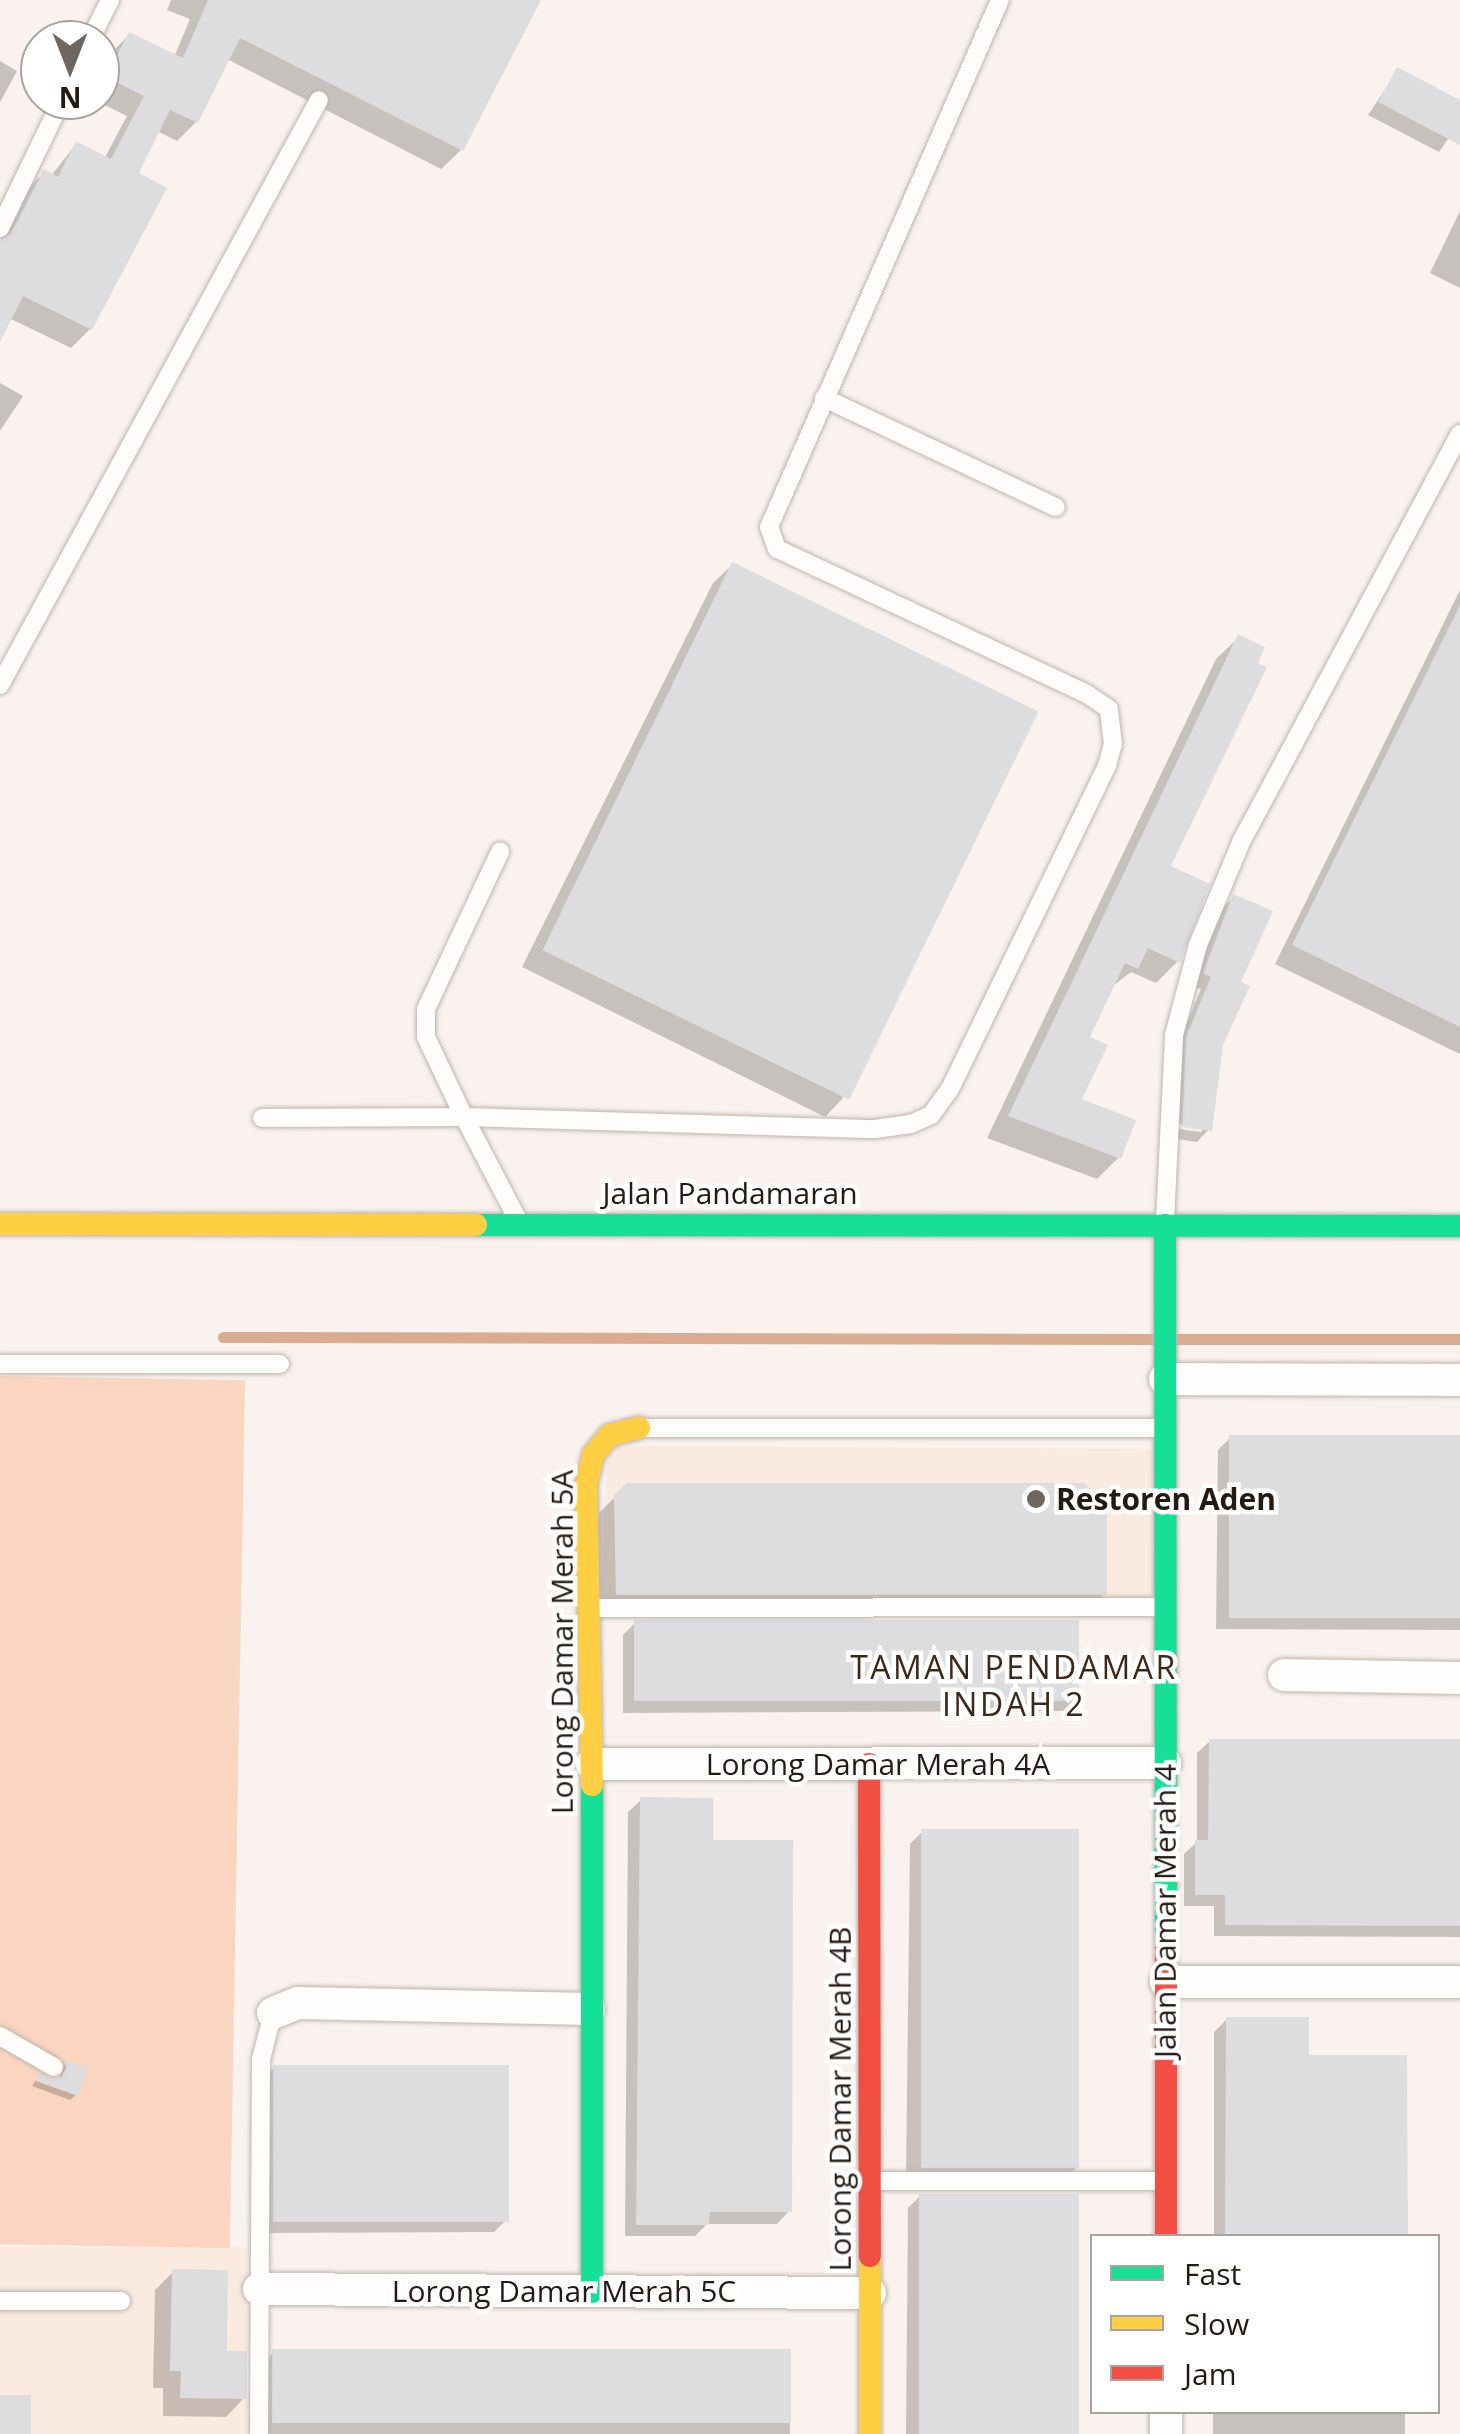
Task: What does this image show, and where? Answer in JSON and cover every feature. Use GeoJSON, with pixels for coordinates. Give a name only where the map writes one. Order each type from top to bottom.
{"type":"FeatureCollection","features":[{"type":"Feature","properties":{"kind":"street","name":"Jalan Pandamaran"},"geometry":{"type":"LineString","coordinates":[[0,1224],[1460,1226]]}},
{"type":"Feature","properties":{"kind":"street","name":"Jalan Damar Merah 4"},"geometry":{"type":"LineString","coordinates":[[1165,1225],[1166,2234]]}},
{"type":"Feature","properties":{"kind":"street"},"geometry":{"type":"LineString","coordinates":[[1165,1367],[1460,1380]]}},
{"type":"Feature","properties":{"kind":"street","name":"Lorong Damar Merah 5A"},"geometry":{"type":"LineString","coordinates":[[592,2292],[592,1764],[586,1486],[593,1455],[610,1435],[639,1428]]}},
{"type":"Feature","properties":{"kind":"street"},"geometry":{"type":"LineString","coordinates":[[1284,1674],[1460,1678]]}},
{"type":"Feature","properties":{"kind":"street","name":"Lorong Damar Merah 4A"},"geometry":{"type":"LineString","coordinates":[[592,1764],[1165,1764]]}},
{"type":"Feature","properties":{"kind":"street","name":"Lorong Damar Merah 4B"},"geometry":{"type":"LineString","coordinates":[[869,1764],[870,2434]]}},
{"type":"Feature","properties":{"kind":"street"},"geometry":{"type":"LineString","coordinates":[[1166,1982],[1460,1982]]}},
{"type":"Feature","properties":{"kind":"street"},"geometry":{"type":"LineString","coordinates":[[273,2013],[298,2003],[589,2009]]}},
{"type":"Feature","properties":{"kind":"street","name":"Lorong Damar Merah 5C"},"geometry":{"type":"LineString","coordinates":[[259,2288],[870,2294]]}},
{"type":"Feature","properties":{"kind":"lane"},"geometry":{"type":"LineString","coordinates":[[262,1118],[464,1116],[875,1129],[911,1124],[930,1115],[950,1089],[1107,766],[1114,724],[1109,709],[1087,694],[778,549],[769,528],[1000,0]]}},
{"type":"Feature","properties":{"kind":"lane"},"geometry":{"type":"LineString","coordinates":[[0,685],[319,100]]}},
{"type":"Feature","properties":{"kind":"lane"},"geometry":{"type":"LineString","coordinates":[[0,228],[52,120]]}},
{"type":"Feature","properties":{"kind":"lane"},"geometry":{"type":"LineString","coordinates":[[824,398],[1056,507]]}},
{"type":"Feature","properties":{"kind":"lane"},"geometry":{"type":"LineString","coordinates":[[1165,1225],[1174,1035],[1198,945],[1241,842],[1460,434]]}},
{"type":"Feature","properties":{"kind":"lane"},"geometry":{"type":"LineString","coordinates":[[500,852],[426,1009],[426,1037],[519,1222]]}},
{"type":"Feature","properties":{"kind":"lane"},"geometry":{"type":"LineString","coordinates":[[0,1364],[280,1364]]}},
{"type":"Feature","properties":{"kind":"lane","name":"Lorong Damar Merah 5A"},"geometry":{"type":"LineString","coordinates":[[639,1428],[1165,1428]]}},
{"type":"Feature","properties":{"kind":"lane"},"geometry":{"type":"LineString","coordinates":[[590,1608],[1165,1607]]}},
{"type":"Feature","properties":{"kind":"lane"},"geometry":{"type":"LineString","coordinates":[[259,2434],[260,2059],[273,2013]]}},
{"type":"Feature","properties":{"kind":"lane"},"geometry":{"type":"LineString","coordinates":[[0,2036],[54,2068]]}},
{"type":"Feature","properties":{"kind":"lane"},"geometry":{"type":"LineString","coordinates":[[869,2182],[1166,2182]]}},
{"type":"Feature","properties":{"kind":"lane"},"geometry":{"type":"LineString","coordinates":[[0,2301],[122,2301]]}},
{"type":"Feature","properties":{"kind":"shaded area"},"geometry":{"type":"Polygon","coordinates":[[[0,1376],[245,1380],[230,2248],[0,2244],[0,1376]]]}},
{"type":"Feature","properties":{"kind":"shaded area"},"geometry":{"type":"Polygon","coordinates":[[[618,1446],[1152,1449],[1155,1598],[601,1598],[607,1460],[618,1446]]]}},
{"type":"Feature","properties":{"kind":"shaded area"},"geometry":{"type":"Polygon","coordinates":[[[0,2247],[247,2247],[247,2434],[0,2434],[0,2247]]]}},
{"type":"Feature","properties":{"kind":"building"},"geometry":{"type":"Polygon","coordinates":[[[208,0],[541,0],[463,151],[240,38],[198,123],[170,110],[139,173],[167,188],[92,330],[23,296],[0,342],[0,240],[11,233],[44,169],[58,177],[76,141],[111,159],[144,96],[120,84],[120,50],[129,32],[183,58],[208,0]]]}},
{"type":"Feature","properties":{"kind":"building"},"geometry":{"type":"Polygon","coordinates":[[[1397,67],[1460,100],[1460,145],[1378,102],[1397,67]]]}},
{"type":"Feature","properties":{"kind":"building"},"geometry":{"type":"Polygon","coordinates":[[[732,562],[1038,711],[849,1100],[543,950],[732,562]]]}},
{"type":"Feature","properties":{"kind":"building"},"geometry":{"type":"Polygon","coordinates":[[[1460,605],[1460,1027],[1292,945],[1460,605]]]}},
{"type":"Feature","properties":{"kind":"building"},"geometry":{"type":"Polygon","coordinates":[[[1238,634],[1265,647],[1258,663],[1267,667],[1171,866],[1210,884],[1180,963],[1148,948],[1138,969],[1125,963],[1090,1037],[1108,1045],[1082,1099],[1136,1120],[1121,1159],[1008,1116],[1238,634]]]}},
{"type":"Feature","properties":{"kind":"building"},"geometry":{"type":"Polygon","coordinates":[[[1233,894],[1273,911],[1241,982],[1250,986],[1223,1045],[1212,1131],[1182,1127],[1186,1037],[1211,977],[1203,973],[1233,894]]]}},
{"type":"Feature","properties":{"kind":"building"},"geometry":{"type":"Polygon","coordinates":[[[1229,1435],[1460,1435],[1460,1618],[1229,1618],[1229,1435]]]}},
{"type":"Feature","properties":{"kind":"building"},"geometry":{"type":"Polygon","coordinates":[[[627,1483],[1084,1483],[1107,1505],[1107,1595],[616,1595],[614,1495],[627,1483]]]}},
{"type":"Feature","properties":{"kind":"building"},"geometry":{"type":"Polygon","coordinates":[[[634,1620],[1079,1620],[1079,1701],[634,1701],[634,1620]]]}},
{"type":"Feature","properties":{"kind":"building"},"geometry":{"type":"Polygon","coordinates":[[[1209,1739],[1460,1739],[1460,1926],[1225,1925],[1225,1895],[1195,1895],[1195,1840],[1208,1840],[1209,1739]]]}},
{"type":"Feature","properties":{"kind":"building"},"geometry":{"type":"Polygon","coordinates":[[[640,1797],[713,1798],[713,1840],[793,1840],[792,2212],[710,2212],[709,2225],[636,2225],[640,1797]]]}},
{"type":"Feature","properties":{"kind":"building"},"geometry":{"type":"Polygon","coordinates":[[[921,1829],[1079,1829],[1079,2168],[921,2168],[921,1829]]]}},
{"type":"Feature","properties":{"kind":"building"},"geometry":{"type":"Polygon","coordinates":[[[1226,2017],[1309,2017],[1309,2055],[1407,2055],[1408,2234],[1225,2234],[1226,2017]]]}},
{"type":"Feature","properties":{"kind":"building"},"geometry":{"type":"Polygon","coordinates":[[[64,2060],[88,2068],[78,2096],[36,2081],[39,2073],[53,2079],[61,2077],[66,2068],[64,2060]]]}},
{"type":"Feature","properties":{"kind":"building"},"geometry":{"type":"Polygon","coordinates":[[[273,2065],[509,2065],[509,2222],[273,2222],[273,2065]]]}},
{"type":"Feature","properties":{"kind":"building"},"geometry":{"type":"Polygon","coordinates":[[[919,2194],[1079,2194],[1079,2434],[919,2434],[919,2194]]]}},
{"type":"Feature","properties":{"kind":"building"},"geometry":{"type":"Polygon","coordinates":[[[172,2269],[228,2270],[227,2351],[247,2351],[247,2399],[180,2398],[181,2371],[170,2371],[172,2269]]]}},
{"type":"Feature","properties":{"kind":"building"},"geometry":{"type":"Polygon","coordinates":[[[272,2349],[791,2349],[791,2423],[272,2423],[272,2349]]]}},
{"type":"Feature","properties":{"kind":"building"},"geometry":{"type":"Polygon","coordinates":[[[0,2395],[31,2395],[31,2434],[0,2434],[0,2395]]]}},
{"type":"Feature","properties":{"kind":"waterway"},"geometry":{"type":"LineString","coordinates":[[223,1337],[1154,1339]]}},
{"type":"Feature","properties":{"kind":"waterway"},"geometry":{"type":"LineString","coordinates":[[1177,1339],[1460,1339]]}},
{"type":"Feature","properties":{"kind":"traffic: fast"},"geometry":{"type":"LineString","coordinates":[[476,1225],[1460,1226]]}},
{"type":"Feature","properties":{"kind":"traffic: fast"},"geometry":{"type":"LineString","coordinates":[[1165,1225],[1166,1949]]}},
{"type":"Feature","properties":{"kind":"traffic: fast"},"geometry":{"type":"LineString","coordinates":[[592,1785],[592,2292]]}},
{"type":"Feature","properties":{"kind":"traffic: slow"},"geometry":{"type":"LineString","coordinates":[[0,1224],[476,1225]]}},
{"type":"Feature","properties":{"kind":"traffic: slow"},"geometry":{"type":"LineString","coordinates":[[592,1785],[586,1486],[593,1455],[610,1435],[639,1428]]}},
{"type":"Feature","properties":{"kind":"traffic: slow"},"geometry":{"type":"LineString","coordinates":[[870,2256],[870,2434]]}},
{"type":"Feature","properties":{"kind":"traffic: jam"},"geometry":{"type":"LineString","coordinates":[[869,1764],[870,2256]]}},
{"type":"Feature","properties":{"kind":"traffic: jam"},"geometry":{"type":"LineString","coordinates":[[1166,1949],[1166,2234]]}},
{"type":"Feature","properties":{"kind":"place","name":"Restoren Aden"},"geometry":{"type":"Point","coordinates":[1036,1499]}},
{"type":"Feature","properties":{"kind":"district","name":"TAMAN PENDAMAR INDAH 2"},"geometry":{"type":"Point","coordinates":[1014,1686]}}]}
